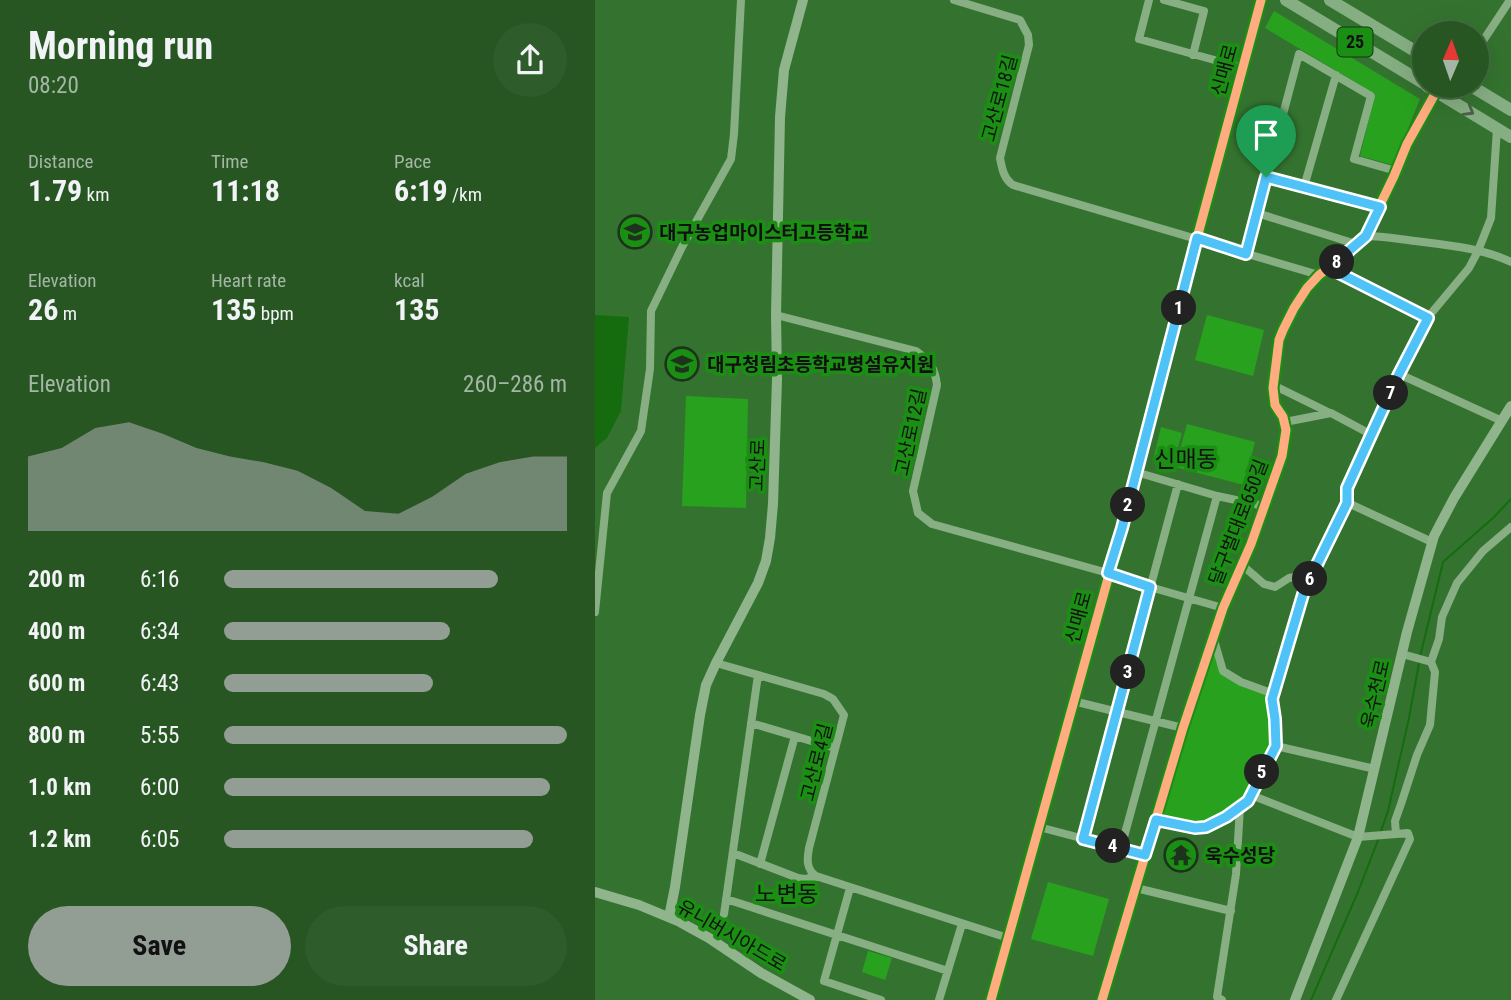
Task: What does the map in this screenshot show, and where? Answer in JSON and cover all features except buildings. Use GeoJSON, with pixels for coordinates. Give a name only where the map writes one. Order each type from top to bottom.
{"type":"FeatureCollection","features":[{"type":"Feature","properties":{"kind":"main road","name":"고산로"},"geometry":{"type":"LineString","coordinates":[[669,917],[706,685],[767,561],[773,504],[780,117],[784,70],[803,0]]}},
{"type":"Feature","properties":{"kind":"main road","name":"신매로"},"geometry":{"type":"LineString","coordinates":[[991,1000],[1136,472],[1261,0]]}},
{"type":"Feature","properties":{"kind":"main road","name":"25"},"geometry":{"type":"LineString","coordinates":[[1286,0],[1412,77]]}},
{"type":"Feature","properties":{"kind":"main road","name":"25"},"geometry":{"type":"LineString","coordinates":[[1330,0],[1412,49]]}},
{"type":"Feature","properties":{"kind":"main road"},"geometry":{"type":"LineString","coordinates":[[1489,97],[1511,110]]}},
{"type":"Feature","properties":{"kind":"main road","name":"25"},"geometry":{"type":"LineString","coordinates":[[1447,98],[1511,137]]}},
{"type":"Feature","properties":{"kind":"main road","name":"욱수천로"},"geometry":{"type":"LineString","coordinates":[[1296,1000],[1359,837],[1402,654],[1432,542],[1454,498],[1511,406]]}},
{"type":"Feature","properties":{"kind":"main road","name":"유니버시아드로"},"geometry":{"type":"LineString","coordinates":[[595,892],[669,917],[701,933],[761,973],[810,1000]]}},
{"type":"Feature","properties":{"kind":"street"},"geometry":{"type":"LineString","coordinates":[[595,612],[607,493],[641,431],[650,369],[651,311],[682,247],[731,159],[741,0]]}},
{"type":"Feature","properties":{"kind":"street","name":"고산로18길"},"geometry":{"type":"LineString","coordinates":[[954,0],[1020,20],[1028,35],[1029,45],[1000,158],[1008,182],[1197,238]]}},
{"type":"Feature","properties":{"kind":"street"},"geometry":{"type":"LineString","coordinates":[[1149,0],[1139,39],[1243,68]]}},
{"type":"Feature","properties":{"kind":"street"},"geometry":{"type":"LineString","coordinates":[[1164,0],[1204,11],[1193,55]]}},
{"type":"Feature","properties":{"kind":"street"},"geometry":{"type":"LineString","coordinates":[[1489,32],[1510,0]]}},
{"type":"Feature","properties":{"kind":"street"},"geometry":{"type":"LineString","coordinates":[[1246,254],[1299,54],[1371,96],[1354,159],[1396,171]]}},
{"type":"Feature","properties":{"kind":"street"},"geometry":{"type":"LineString","coordinates":[[1304,187],[1336,75]]}},
{"type":"Feature","properties":{"kind":"street","name":"달구벌대로650길"},"geometry":{"type":"LineString","coordinates":[[1102,1000],[1183,728],[1223,608],[1242,565],[1285,445],[1285,422],[1273,396],[1279,340],[1299,299],[1319,275],[1366,236],[1396,171],[1425,98]]}},
{"type":"Feature","properties":{"kind":"street"},"geometry":{"type":"LineString","coordinates":[[1156,820],[1195,828],[1206,827],[1226,817],[1248,801],[1276,746],[1272,699],[1304,591],[1347,503],[1347,488],[1399,374],[1428,318],[1469,268],[1478,251],[1491,218],[1497,129]]}},
{"type":"Feature","properties":{"kind":"street"},"geometry":{"type":"LineString","coordinates":[[1266,177],[1380,207]]}},
{"type":"Feature","properties":{"kind":"street"},"geometry":{"type":"LineString","coordinates":[[1257,213],[1356,244]]}},
{"type":"Feature","properties":{"kind":"street"},"geometry":{"type":"LineString","coordinates":[[1366,236],[1444,244],[1511,262]]}},
{"type":"Feature","properties":{"kind":"street"},"geometry":{"type":"LineString","coordinates":[[1197,238],[1319,275]]}},
{"type":"Feature","properties":{"kind":"street"},"geometry":{"type":"LineString","coordinates":[[1329,268],[1428,318]]}},
{"type":"Feature","properties":{"kind":"street","name":"고산로12길"},"geometry":{"type":"LineString","coordinates":[[776,315],[916,351],[928,359],[935,370],[937,385],[913,491],[918,513],[932,524],[1108,573]]}},
{"type":"Feature","properties":{"kind":"street"},"geometry":{"type":"LineString","coordinates":[[1399,374],[1502,421]]}},
{"type":"Feature","properties":{"kind":"street"},"geometry":{"type":"LineString","coordinates":[[1273,385],[1372,435]]}},
{"type":"Feature","properties":{"kind":"street"},"geometry":{"type":"LineString","coordinates":[[1285,422],[1331,413]]}},
{"type":"Feature","properties":{"kind":"street"},"geometry":{"type":"LineString","coordinates":[[1136,472],[1217,496],[1264,506]]}},
{"type":"Feature","properties":{"kind":"street"},"geometry":{"type":"LineString","coordinates":[[1083,839],[1178,484]]}},
{"type":"Feature","properties":{"kind":"street"},"geometry":{"type":"LineString","coordinates":[[1121,848],[1217,496]]}},
{"type":"Feature","properties":{"kind":"street"},"geometry":{"type":"LineString","coordinates":[[1347,503],[1432,542]]}},
{"type":"Feature","properties":{"kind":"street"},"geometry":{"type":"LineString","coordinates":[[1396,834],[1395,821],[1430,725],[1435,672],[1431,662],[1439,639],[1442,617],[1457,583],[1483,551],[1511,527]]}},
{"type":"Feature","properties":{"kind":"street","name":"달구벌대로650길"},"geometry":{"type":"LineString","coordinates":[[1242,565],[1264,584],[1275,587],[1289,578],[1312,575]]}},
{"type":"Feature","properties":{"kind":"street"},"geometry":{"type":"LineString","coordinates":[[1108,573],[1223,608]]}},
{"type":"Feature","properties":{"kind":"street"},"geometry":{"type":"LineString","coordinates":[[1213,639],[1223,671],[1241,682],[1274,694]]}},
{"type":"Feature","properties":{"kind":"street"},"geometry":{"type":"LineString","coordinates":[[1402,654],[1431,662]]}},
{"type":"Feature","properties":{"kind":"street","name":"고산로4길"},"geometry":{"type":"LineString","coordinates":[[716,663],[824,694],[833,699],[844,715],[807,856],[809,869],[816,876]]}},
{"type":"Feature","properties":{"kind":"street"},"geometry":{"type":"LineString","coordinates":[[724,914],[758,675]]}},
{"type":"Feature","properties":{"kind":"street"},"geometry":{"type":"LineString","coordinates":[[1073,701],[1183,728]]}},
{"type":"Feature","properties":{"kind":"street"},"geometry":{"type":"LineString","coordinates":[[751,723],[835,748]]}},
{"type":"Feature","properties":{"kind":"street"},"geometry":{"type":"LineString","coordinates":[[761,864],[795,736]]}},
{"type":"Feature","properties":{"kind":"street"},"geometry":{"type":"LineString","coordinates":[[1276,746],[1375,769]]}},
{"type":"Feature","properties":{"kind":"street"},"geometry":{"type":"LineString","coordinates":[[1251,795],[1359,837],[1408,833],[1410,839],[1336,1000]]}},
{"type":"Feature","properties":{"kind":"street"},"geometry":{"type":"LineString","coordinates":[[1220,998],[1236,874],[1240,807]]}},
{"type":"Feature","properties":{"kind":"street"},"geometry":{"type":"LineString","coordinates":[[1039,827],[1145,855]]}},
{"type":"Feature","properties":{"kind":"street"},"geometry":{"type":"LineString","coordinates":[[733,853],[798,878],[816,876],[1008,938]]}},
{"type":"Feature","properties":{"kind":"street"},"geometry":{"type":"LineString","coordinates":[[850,888],[824,981],[881,1000]]}},
{"type":"Feature","properties":{"kind":"street"},"geometry":{"type":"LineString","coordinates":[[1136,888],[1231,911]]}},
{"type":"Feature","properties":{"kind":"street"},"geometry":{"type":"LineString","coordinates":[[726,899],[948,971]]}},
{"type":"Feature","properties":{"kind":"street"},"geometry":{"type":"LineString","coordinates":[[939,1000],[963,924]]}},
{"type":"Feature","properties":{"kind":"shaded area"},"geometry":{"type":"Polygon","coordinates":[[[1274,11],[1412,94],[1412,98],[1420,99],[1393,165],[1360,156],[1375,94],[1265,28],[1274,11]]]}},
{"type":"Feature","properties":{"kind":"shaded area"},"geometry":{"type":"Polygon","coordinates":[[[595,315],[629,317],[621,411],[607,438],[595,448],[595,315]]]}},
{"type":"Feature","properties":{"kind":"shaded area"},"geometry":{"type":"Polygon","coordinates":[[[1207,315],[1264,330],[1253,376],[1195,360],[1207,315]]]}},
{"type":"Feature","properties":{"kind":"shaded area"},"geometry":{"type":"Polygon","coordinates":[[[686,396],[748,399],[746,508],[682,506],[686,396]]]}},
{"type":"Feature","properties":{"kind":"shaded area"},"geometry":{"type":"Polygon","coordinates":[[[1187,424],[1255,442],[1244,485],[1175,467],[1187,424]]]}},
{"type":"Feature","properties":{"kind":"shaded area"},"geometry":{"type":"Polygon","coordinates":[[[1161,427],[1182,433],[1173,466],[1153,461],[1161,427]]]}},
{"type":"Feature","properties":{"kind":"shaded area"},"geometry":{"type":"Polygon","coordinates":[[[1211,645],[1223,671],[1271,693],[1276,746],[1248,801],[1206,827],[1156,819],[1211,645]]]}},
{"type":"Feature","properties":{"kind":"shaded area"},"geometry":{"type":"Polygon","coordinates":[[[1048,882],[1109,899],[1093,956],[1031,939],[1048,882]]]}},
{"type":"Feature","properties":{"kind":"shaded area"},"geometry":{"type":"Polygon","coordinates":[[[868,951],[892,958],[885,980],[862,972],[868,951]]]}},
{"type":"Feature","properties":{"kind":"waterway"},"geometry":{"type":"LineString","coordinates":[[1420,657],[1443,562],[1511,499]]}},
{"type":"Feature","properties":{"kind":"waterway"},"geometry":{"type":"LineString","coordinates":[[1381,831],[1388,811],[1419,663]]}},
{"type":"Feature","properties":{"kind":"waterway"},"geometry":{"type":"LineString","coordinates":[[1311,1000],[1378,840]]}},
{"type":"Feature","properties":{"kind":"cycle path"},"geometry":{"type":"LineString","coordinates":[[991,1000],[1122,528],[1261,0]]}},
{"type":"Feature","properties":{"kind":"cycle path"},"geometry":{"type":"LineString","coordinates":[[1102,1000],[1183,728],[1223,608],[1251,544],[1282,456],[1286,430],[1283,417],[1275,405],[1273,388],[1279,340],[1307,288],[1365,236],[1407,144],[1433,98]]}},
{"type":"Feature","properties":{"kind":"place","name":"대구농업마이스터고등학교"},"geometry":{"type":"Point","coordinates":[635,232]}},
{"type":"Feature","properties":{"kind":"place","name":"대구청림초등학교병설유치원"},"geometry":{"type":"Point","coordinates":[682,364]}},
{"type":"Feature","properties":{"kind":"place","name":"욱수성당"},"geometry":{"type":"Point","coordinates":[1181,855]}},
{"type":"Feature","properties":{"kind":"district","name":"신매동"},"geometry":{"type":"Point","coordinates":[1186,459]}},
{"type":"Feature","properties":{"kind":"district","name":"노변동"},"geometry":{"type":"Point","coordinates":[787,894]}},
{"type":"Feature","properties":{"kind":"route"},"geometry":{"type":"LineString","coordinates":[[1266,177],[1380,207],[1366,236],[1329,268],[1428,318],[1347,488],[1347,503],[1304,591],[1272,699],[1276,746],[1248,801],[1206,827],[1195,828],[1156,820],[1145,855],[1083,839],[1150,587],[1108,573],[1197,238],[1246,254],[1266,177]]}}]}
